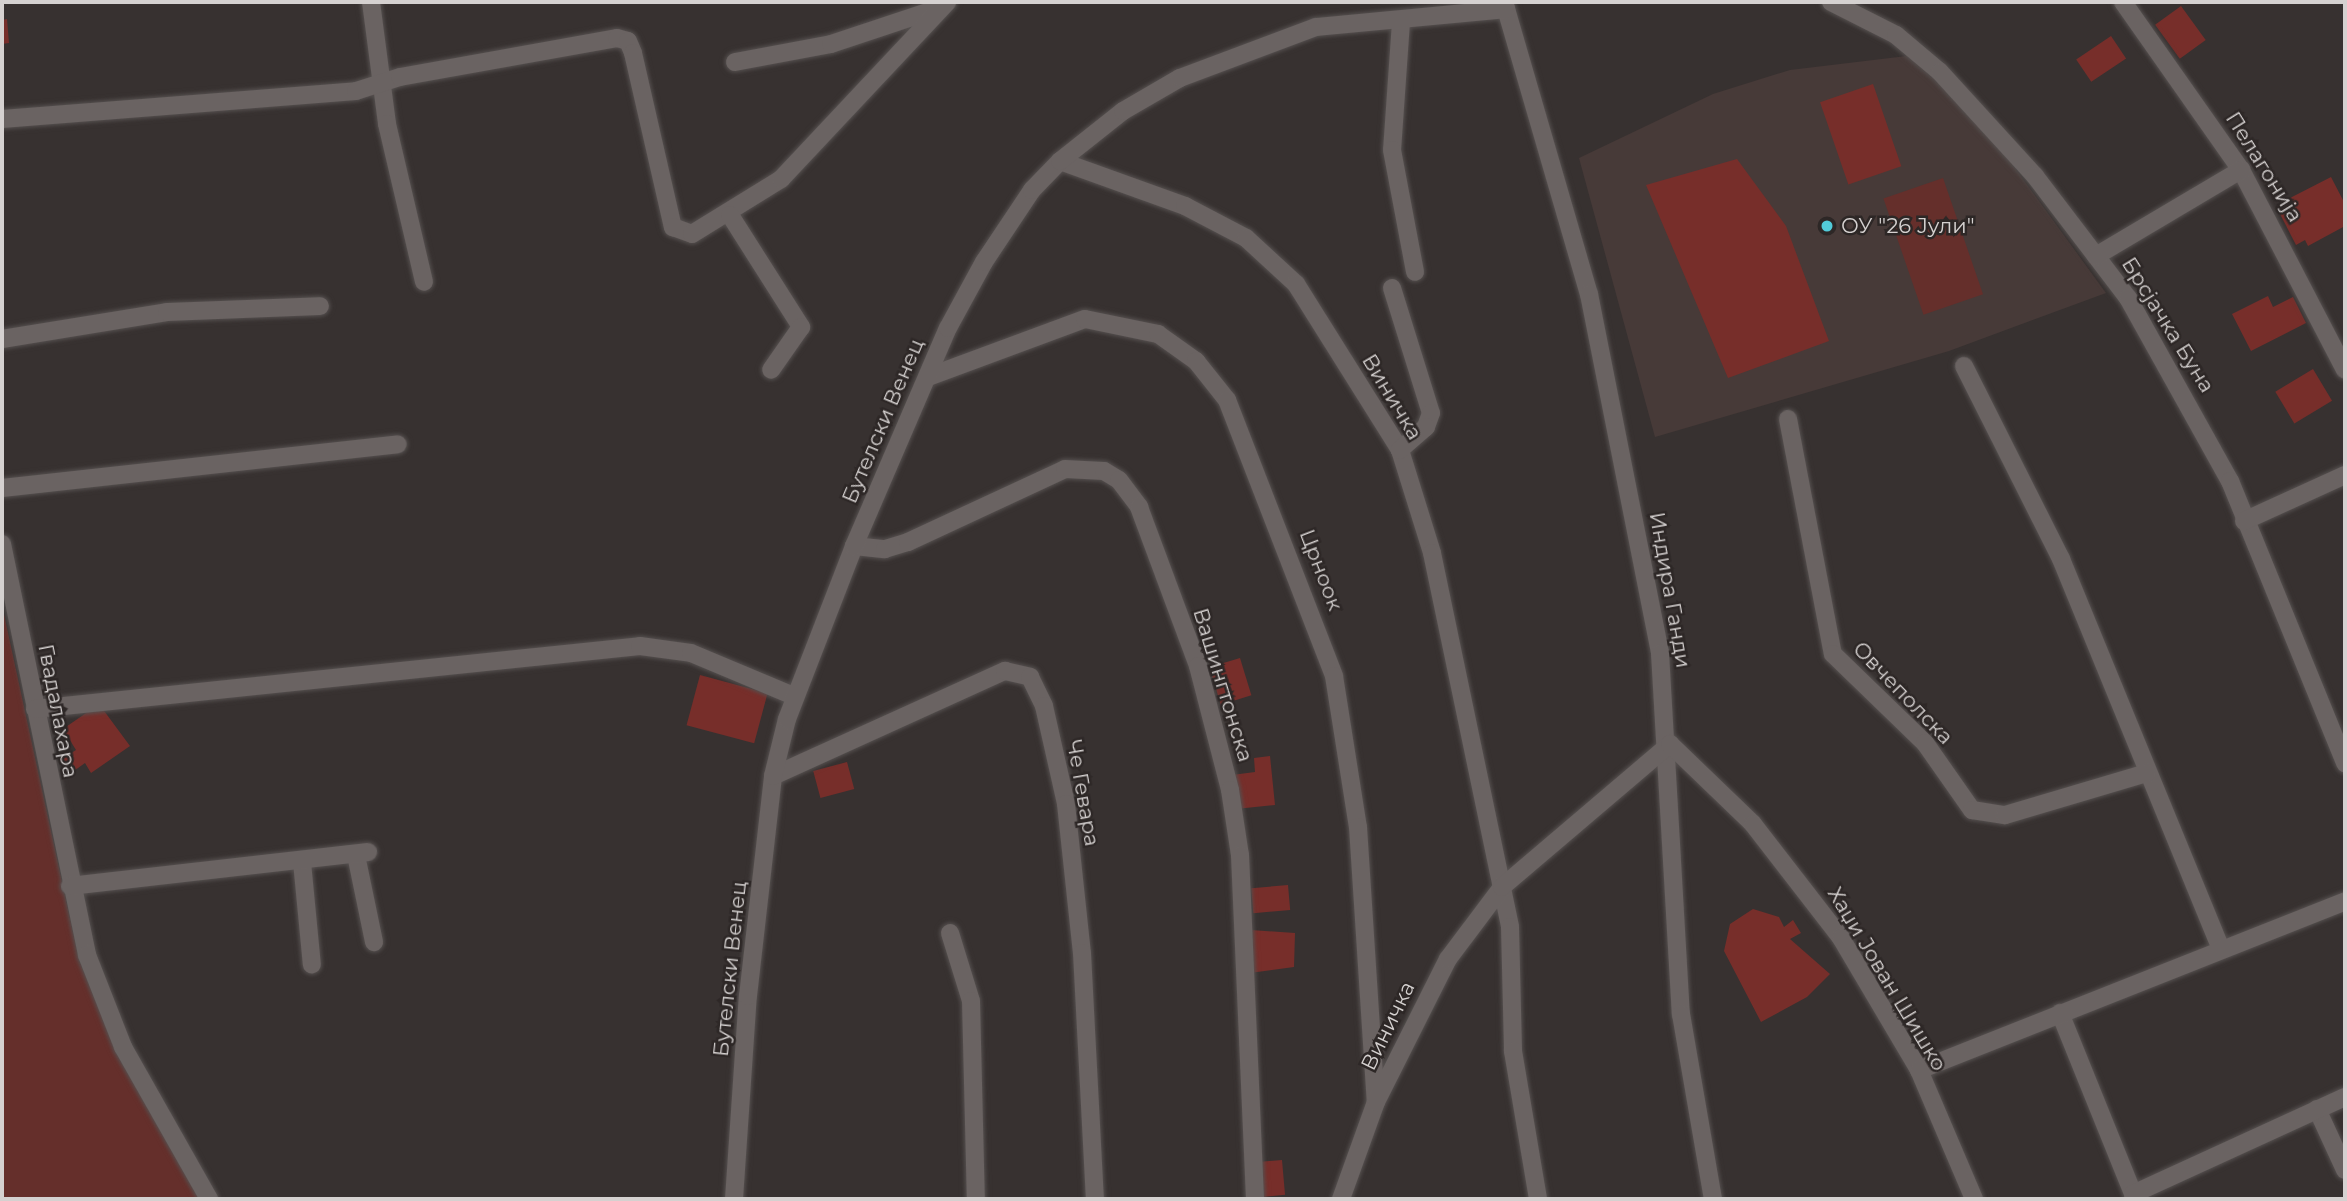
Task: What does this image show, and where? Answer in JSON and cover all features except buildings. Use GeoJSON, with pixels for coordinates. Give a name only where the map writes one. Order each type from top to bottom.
{"type":"FeatureCollection","features":[{"type":"Feature","properties":{"kind":"street"},"geometry":{"type":"LineString","coordinates":[[371,2],[381,87],[424,282]]}},
{"type":"Feature","properties":{"kind":"street","name":"Брсјачка Буна"},"geometry":{"type":"LineString","coordinates":[[1831,2],[1896,35],[1940,72],[2096,256],[2183,387],[2244,521],[2345,763]]}},
{"type":"Feature","properties":{"kind":"street","name":"Пелагонија"},"geometry":{"type":"LineString","coordinates":[[2123,2],[2241,170],[2325,319],[2345,370]]}},
{"type":"Feature","properties":{"kind":"street"},"geometry":{"type":"LineString","coordinates":[[2,119],[381,87],[400,77],[593,39],[628,41],[673,227],[692,234],[730,215],[781,179],[942,6]]}},
{"type":"Feature","properties":{"kind":"street"},"geometry":{"type":"LineString","coordinates":[[735,62],[831,44],[942,6]]}},
{"type":"Feature","properties":{"kind":"street","name":"Бутелски Венец"},"geometry":{"type":"LineString","coordinates":[[734,1199],[774,776],[794,696],[854,546],[928,377],[984,262],[1032,190],[1060,161],[1123,111],[1238,52],[1316,27],[1401,22],[1505,6]]}},
{"type":"Feature","properties":{"kind":"street","name":"Индира Ганди"},"geometry":{"type":"LineString","coordinates":[[1505,6],[1589,294],[1660,653],[1670,744],[1681,1014],[1713,1199]]}},
{"type":"Feature","properties":{"kind":"street"},"geometry":{"type":"LineString","coordinates":[[1401,22],[1392,150],[1415,272]]}},
{"type":"Feature","properties":{"kind":"street","name":"Виничка"},"geometry":{"type":"LineString","coordinates":[[1060,161],[1185,206],[1247,238],[1296,284],[1399,450],[1432,553],[1510,927],[1513,1051],[1538,1199]]}},
{"type":"Feature","properties":{"kind":"street"},"geometry":{"type":"LineString","coordinates":[[2096,256],[2241,170]]}},
{"type":"Feature","properties":{"kind":"street"},"geometry":{"type":"LineString","coordinates":[[730,215],[801,327],[771,370]]}},
{"type":"Feature","properties":{"kind":"street"},"geometry":{"type":"LineString","coordinates":[[1392,288],[1431,413],[1426,427],[1399,450]]}},
{"type":"Feature","properties":{"kind":"street"},"geometry":{"type":"LineString","coordinates":[[2,339],[167,312],[320,306]]}},
{"type":"Feature","properties":{"kind":"street","name":"Црноок"},"geometry":{"type":"LineString","coordinates":[[928,377],[1086,319],[1157,334],[1196,360],[1227,400],[1334,676],[1358,827],[1377,1102]]}},
{"type":"Feature","properties":{"kind":"street"},"geometry":{"type":"LineString","coordinates":[[1965,366],[2061,559],[2221,949]]}},
{"type":"Feature","properties":{"kind":"street","name":"Овчеполска"},"geometry":{"type":"LineString","coordinates":[[1788,419],[1833,654],[1925,743],[1972,810],[2005,816],[2147,773]]}},
{"type":"Feature","properties":{"kind":"street"},"geometry":{"type":"LineString","coordinates":[[2,488],[398,444]]}},
{"type":"Feature","properties":{"kind":"street","name":"Вашингтонска"},"geometry":{"type":"LineString","coordinates":[[854,546],[885,550],[908,542],[1065,469],[1104,471],[1135,500],[1198,666],[1230,790],[1240,855],[1255,1199]]}},
{"type":"Feature","properties":{"kind":"street"},"geometry":{"type":"LineString","coordinates":[[2244,521],[2345,475]]}},
{"type":"Feature","properties":{"kind":"street","name":"Гвадалахара"},"geometry":{"type":"LineString","coordinates":[[2,544],[70,886],[87,955],[123,1047],[209,1199]]}},
{"type":"Feature","properties":{"kind":"street"},"geometry":{"type":"LineString","coordinates":[[35,709],[640,646],[691,653],[794,696]]}},
{"type":"Feature","properties":{"kind":"street","name":"Че Гевара"},"geometry":{"type":"LineString","coordinates":[[774,776],[1005,671],[1030,677],[1044,706],[1066,804],[1082,953],[1095,1199]]}},
{"type":"Feature","properties":{"kind":"street","name":"Виничка"},"geometry":{"type":"LineString","coordinates":[[1341,1199],[1377,1102],[1448,959],[1502,887],[1670,744]]}},
{"type":"Feature","properties":{"kind":"street","name":"Хаџи Јован Шишко"},"geometry":{"type":"LineString","coordinates":[[1670,744],[1799,879],[1919,1070],[1973,1199]]}},
{"type":"Feature","properties":{"kind":"street"},"geometry":{"type":"LineString","coordinates":[[70,886],[362,854],[374,942]]}},
{"type":"Feature","properties":{"kind":"street"},"geometry":{"type":"LineString","coordinates":[[302,862],[312,965]]}},
{"type":"Feature","properties":{"kind":"street"},"geometry":{"type":"LineString","coordinates":[[1919,1070],[2345,901]]}},
{"type":"Feature","properties":{"kind":"street"},"geometry":{"type":"LineString","coordinates":[[950,933],[971,1002],[976,1199]]}},
{"type":"Feature","properties":{"kind":"street"},"geometry":{"type":"LineString","coordinates":[[2060,1013],[2134,1197],[2345,1097]]}},
{"type":"Feature","properties":{"kind":"street"},"geometry":{"type":"LineString","coordinates":[[2317,1109],[2345,1170]]}},
{"type":"Feature","properties":{"kind":"shaded area","name":"ОУ \"26 Јули\""},"geometry":{"type":"Polygon","coordinates":[[[1915,55],[2001,149],[2106,293],[1949,351],[1655,437],[1579,158],[1713,94],[1790,70],[1915,55]]]}},
{"type":"Feature","properties":{"kind":"shaded area"},"geometry":{"type":"Polygon","coordinates":[[[1943,178],[1983,294],[1923,315],[1883,199],[1943,178]]]}},
{"type":"Feature","properties":{"kind":"shaded area"},"geometry":{"type":"Polygon","coordinates":[[[2,605],[79,960],[120,1060],[203,1199],[2,1199],[2,605]]]}},
{"type":"Feature","properties":{"kind":"place","name":"ОУ \"26 Јули\""},"geometry":{"type":"Point","coordinates":[1827,226]}}]}
